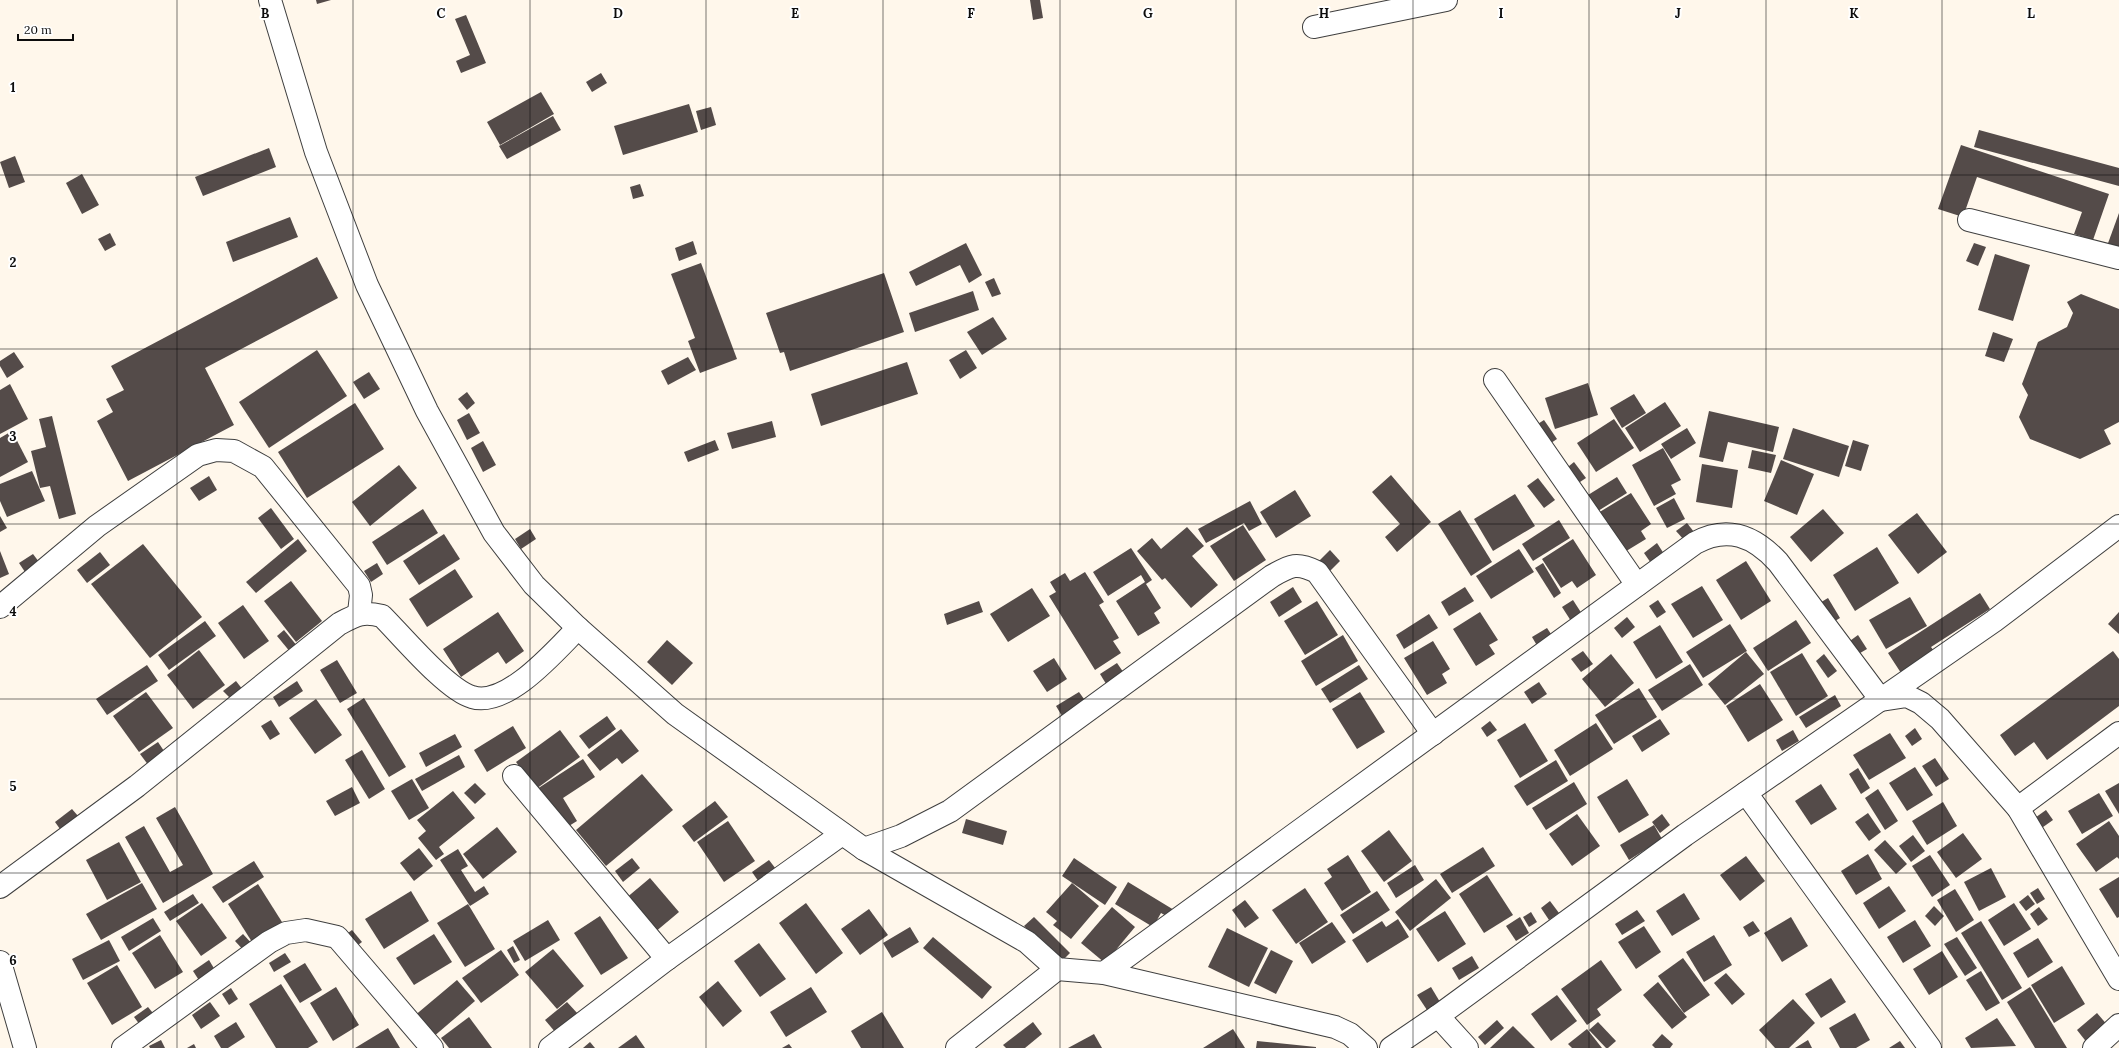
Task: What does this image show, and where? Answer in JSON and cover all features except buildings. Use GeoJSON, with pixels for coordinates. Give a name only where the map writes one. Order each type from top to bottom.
{"type":"FeatureCollection","features":[{"type":"Feature","properties":{"kind":"street"},"geometry":{"type":"LineString","coordinates":[[270,0],[318,159],[367,285],[427,411],[494,533],[534,585],[578,628],[675,714],[842,834],[864,849],[1027,942],[1057,969],[1104,973],[1335,1027],[1350,1034],[1366,1048]]}},
{"type":"Feature","properties":{"kind":"street"},"geometry":{"type":"LineString","coordinates":[[1314,27],[1446,0]]}},
{"type":"Feature","properties":{"kind":"street"},"geometry":{"type":"LineString","coordinates":[[1969,220],[2119,258]]}},
{"type":"Feature","properties":{"kind":"street"},"geometry":{"type":"LineString","coordinates":[[1495,380],[1637,585]]}},
{"type":"Feature","properties":{"kind":"street"},"geometry":{"type":"LineString","coordinates":[[0,607],[97,526],[198,455],[216,450],[234,451],[263,467],[359,586],[361,595],[359,613]]}},
{"type":"Feature","properties":{"kind":"street"},"geometry":{"type":"LineString","coordinates":[[1391,1048],[1438,1016],[1679,839],[1994,621],[2119,526]]}},
{"type":"Feature","properties":{"kind":"street"},"geometry":{"type":"LineString","coordinates":[[1104,973],[1695,543],[1709,536],[1731,534],[1752,540],[1767,550],[1778,562],[1881,700]]}},
{"type":"Feature","properties":{"kind":"street"},"geometry":{"type":"LineString","coordinates":[[864,849],[901,836],[950,811],[1272,576],[1289,566],[1304,566],[1317,572],[1433,734]]}},
{"type":"Feature","properties":{"kind":"street"},"geometry":{"type":"LineString","coordinates":[[0,887],[137,786],[339,624],[359,613],[371,613],[382,616],[452,686],[473,697],[490,697],[510,689],[529,676],[578,628]]}},
{"type":"Feature","properties":{"kind":"street"},"geometry":{"type":"LineString","coordinates":[[1881,700],[1907,696],[1922,703],[1940,719],[2018,808],[2119,979]]}},
{"type":"Feature","properties":{"kind":"street"},"geometry":{"type":"LineString","coordinates":[[2018,808],[2119,733]]}},
{"type":"Feature","properties":{"kind":"street"},"geometry":{"type":"LineString","coordinates":[[514,776],[667,960]]}},
{"type":"Feature","properties":{"kind":"street"},"geometry":{"type":"LineString","coordinates":[[1746,793],[1930,1048]]}},
{"type":"Feature","properties":{"kind":"street"},"geometry":{"type":"LineString","coordinates":[[550,1048],[667,960],[842,834]]}},
{"type":"Feature","properties":{"kind":"street"},"geometry":{"type":"LineString","coordinates":[[123,1048],[269,942],[286,933],[306,930],[337,937],[432,1048]]}},
{"type":"Feature","properties":{"kind":"street"},"geometry":{"type":"LineString","coordinates":[[0,962],[25,1048]]}},
{"type":"Feature","properties":{"kind":"street"},"geometry":{"type":"LineString","coordinates":[[957,1048],[1057,969]]}},
{"type":"Feature","properties":{"kind":"street"},"geometry":{"type":"LineString","coordinates":[[1438,1016],[1467,1048]]}},
{"type":"Feature","properties":{"kind":"street"},"geometry":{"type":"LineString","coordinates":[[2094,1048],[2119,1024]]}}]}
